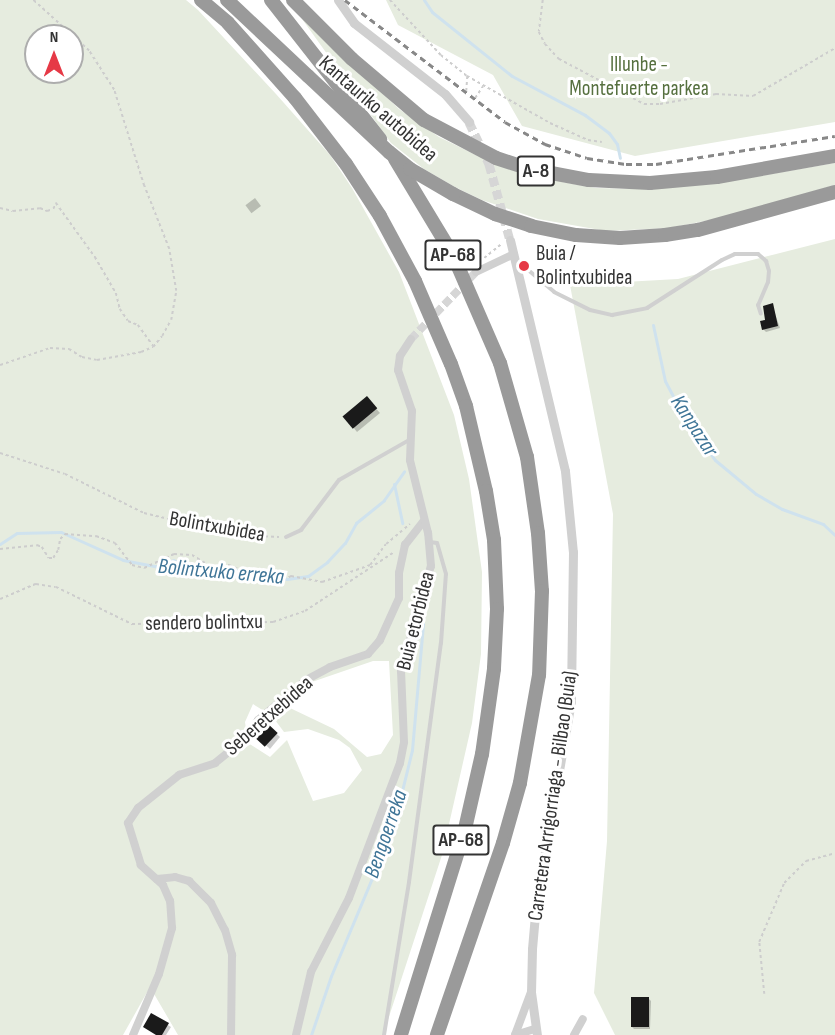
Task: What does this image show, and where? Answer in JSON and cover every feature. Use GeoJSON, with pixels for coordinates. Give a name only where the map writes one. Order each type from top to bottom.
{"type":"FeatureCollection","features":[{"type":"Feature","properties":{"kind":"highway","name":"AP-68"},"geometry":{"type":"LineString","coordinates":[[201,0],[228,23],[296,98],[346,164],[380,216],[415,281],[451,364],[475,440],[486,491],[494,540],[497,609],[490,705],[482,754],[465,829],[401,1035]]}},
{"type":"Feature","properties":{"kind":"highway","name":"Kantauriko autobidea"},"geometry":{"type":"LineString","coordinates":[[228,0],[389,152],[424,178],[453,194],[495,214],[531,226],[576,235],[620,238],[666,235],[698,230],[835,192]]}},
{"type":"Feature","properties":{"kind":"highway","name":"AP-68"},"geometry":{"type":"LineString","coordinates":[[271,0],[344,90],[401,167],[453,255],[500,363],[518,420],[531,483],[542,591],[539,675],[534,717],[520,783],[503,843],[437,1035]]}},
{"type":"Feature","properties":{"kind":"highway","name":"Kantauriko autobidea"},"geometry":{"type":"LineString","coordinates":[[293,0],[352,59],[424,120],[496,158],[530,169],[589,180],[650,183],[717,177],[835,156]]}},
{"type":"Feature","properties":{"kind":"street"},"geometry":{"type":"LineString","coordinates":[[338,0],[344,13],[365,33],[445,94],[469,122]]}},
{"type":"Feature","properties":{"kind":"street","name":"Carretera Arrigorriaga - Bilbao (Buia)"},"geometry":{"type":"LineString","coordinates":[[506,240],[514,254],[565,471],[573,552],[571,701],[536,903],[531,992],[536,1032]]}},
{"type":"Feature","properties":{"kind":"street"},"geometry":{"type":"LineString","coordinates":[[476,272],[514,254]]}},
{"type":"Feature","properties":{"kind":"street"},"geometry":{"type":"LineString","coordinates":[[410,440],[412,411],[398,370],[400,356],[411,339]]}},
{"type":"Feature","properties":{"kind":"street","name":"Buia etorbidea"},"geometry":{"type":"LineString","coordinates":[[296,1035],[311,972],[349,898],[400,763],[404,742],[401,671],[431,566],[429,542],[410,460],[410,440]]}},
{"type":"Feature","properties":{"kind":"street","name":"Seberetxebidea"},"geometry":{"type":"LineString","coordinates":[[133,1035],[159,974],[172,928],[170,901],[163,885],[141,865],[128,823],[138,808],[179,775],[215,763],[247,737],[258,720],[306,680],[330,667],[368,654],[380,640],[399,598],[399,573],[405,545],[424,521]]}},
{"type":"Feature","properties":{"kind":"street"},"geometry":{"type":"LineString","coordinates":[[157,879],[175,878],[189,881],[211,903],[225,930],[232,955],[231,1035]]}},
{"type":"Feature","properties":{"kind":"street"},"geometry":{"type":"LineString","coordinates":[[531,992],[515,1035],[536,1032]]}},
{"type":"Feature","properties":{"kind":"street"},"geometry":{"type":"LineString","coordinates":[[574,1035],[584,1019]]}},
{"type":"Feature","properties":{"kind":"lane"},"geometry":{"type":"LineString","coordinates":[[517,268],[527,269],[554,292],[590,310],[612,315],[647,308],[735,254],[758,254],[766,261],[769,271],[768,282],[759,305],[761,314]]}},
{"type":"Feature","properties":{"kind":"lane","name":"Bolintxubidea"},"geometry":{"type":"LineString","coordinates":[[286,537],[301,530],[339,480],[410,440]]}},
{"type":"Feature","properties":{"kind":"lane"},"geometry":{"type":"LineString","coordinates":[[384,1035],[409,882],[441,643],[446,574],[437,543],[429,542]]}},
{"type":"Feature","properties":{"kind":"path"},"geometry":{"type":"LineString","coordinates":[[0,365],[50,348],[69,349],[82,357],[97,360],[117,358],[153,347],[171,320],[176,291],[169,249],[144,186],[120,104],[89,51],[33,0]]}},
{"type":"Feature","properties":{"kind":"path"},"geometry":{"type":"LineString","coordinates":[[390,0],[441,55],[467,75],[550,123],[588,140],[602,142]]}},
{"type":"Feature","properties":{"kind":"path"},"geometry":{"type":"LineString","coordinates":[[543,0],[539,32],[545,44],[559,59],[644,104],[660,104],[716,94],[753,96],[835,48]]}},
{"type":"Feature","properties":{"kind":"path"},"geometry":{"type":"LineString","coordinates":[[466,91],[467,75]]}},
{"type":"Feature","properties":{"kind":"path"},"geometry":{"type":"LineString","coordinates":[[475,98],[483,85]]}},
{"type":"Feature","properties":{"kind":"path"},"geometry":{"type":"LineString","coordinates":[[0,208],[13,211],[40,208],[47,211],[53,209],[56,203],[116,293],[119,305],[128,321],[138,325],[153,347]]}},
{"type":"Feature","properties":{"kind":"path"},"geometry":{"type":"LineString","coordinates":[[483,259],[506,240]]}},
{"type":"Feature","properties":{"kind":"path","name":"Bolintxubidea"},"geometry":{"type":"LineString","coordinates":[[0,453],[65,474],[144,513],[235,535],[286,537]]}},
{"type":"Feature","properties":{"kind":"path"},"geometry":{"type":"LineString","coordinates":[[0,549],[37,545],[42,547],[49,558],[53,558],[65,534],[96,536],[115,543],[132,565],[144,567],[174,554],[192,555],[210,566],[229,565],[247,573],[261,573],[278,583],[291,576],[322,582],[370,565],[398,533],[416,519],[424,521]]}},
{"type":"Feature","properties":{"kind":"path","name":"sendero bolintxu"},"geometry":{"type":"LineString","coordinates":[[0,599],[36,584],[56,587],[132,624],[273,622],[304,611],[396,550]]}},
{"type":"Feature","properties":{"kind":"path"},"geometry":{"type":"LineString","coordinates":[[764,994],[759,942],[784,883],[806,861],[835,853]]}},
{"type":"Feature","properties":{"kind":"green space"},"geometry":{"type":"Polygon","coordinates":[[[0,0],[186,0],[198,10],[330,155],[352,188],[399,272],[454,415],[469,479],[482,572],[481,654],[472,723],[442,855],[383,1035],[178,1035],[150,987],[123,1035],[0,1035],[0,0]],[[373,661],[309,683],[293,694],[290,708],[334,729],[367,757],[381,754],[393,735],[389,661],[373,661]],[[253,704],[245,722],[248,743],[270,757],[287,740],[313,801],[344,793],[362,770],[350,748],[339,740],[308,729],[284,732],[272,716],[253,704]]]}},
{"type":"Feature","properties":{"kind":"green space","name":"Illunbe - Montefuerte parkea"},"geometry":{"type":"Polygon","coordinates":[[[386,0],[835,0],[835,122],[635,156],[522,126],[493,75],[398,25],[386,0]]]}},
{"type":"Feature","properties":{"kind":"green space"},"geometry":{"type":"Polygon","coordinates":[[[297,12],[399,109],[439,137],[478,156],[562,182],[596,188],[640,189],[712,184],[835,163],[835,185],[720,218],[669,228],[606,231],[538,219],[482,200],[455,187],[424,169],[391,143],[297,12]]]}},
{"type":"Feature","properties":{"kind":"green space"},"geometry":{"type":"Polygon","coordinates":[[[835,239],[835,1035],[615,1035],[594,993],[607,841],[613,514],[570,285],[678,279],[835,239]]]}},
{"type":"Feature","properties":{"kind":"water"},"geometry":{"type":"Polygon","coordinates":[[[174,559],[187,565],[186,572],[164,574],[157,572],[155,566],[174,559]]]}},
{"type":"Feature","properties":{"kind":"building"},"geometry":{"type":"Polygon","coordinates":[[[773,303],[778,326],[762,330],[760,321],[765,320],[763,306],[773,303]]]}},
{"type":"Feature","properties":{"kind":"building"},"geometry":{"type":"Polygon","coordinates":[[[367,396],[377,408],[353,429],[342,417],[367,396]]]}},
{"type":"Feature","properties":{"kind":"building"},"geometry":{"type":"Polygon","coordinates":[[[266,722],[278,733],[265,747],[253,736],[266,722]]]}},
{"type":"Feature","properties":{"kind":"building"},"geometry":{"type":"Polygon","coordinates":[[[631,997],[649,997],[649,1027],[631,1027],[631,997]]]}},
{"type":"Feature","properties":{"kind":"building"},"geometry":{"type":"Polygon","coordinates":[[[151,1013],[169,1023],[162,1035],[156,1035],[143,1027],[151,1013]]]}},
{"type":"Feature","properties":{"kind":"waterway"},"geometry":{"type":"LineString","coordinates":[[424,0],[432,12],[512,76],[585,115],[609,133],[617,144],[620,158]]}},
{"type":"Feature","properties":{"kind":"waterway","name":"Kanpazar"},"geometry":{"type":"LineString","coordinates":[[653,325],[665,381],[683,415],[715,460],[756,494],[782,509],[823,524],[835,535]]}},
{"type":"Feature","properties":{"kind":"waterway","name":"Bolintxuko erreka"},"geometry":{"type":"LineString","coordinates":[[186,569],[214,571],[230,569],[287,579],[308,576],[327,562],[345,543],[356,523],[384,500],[404,471]]}},
{"type":"Feature","properties":{"kind":"waterway","name":"Bengoerreka"},"geometry":{"type":"LineString","coordinates":[[394,484],[402,523]]}},
{"type":"Feature","properties":{"kind":"waterway","name":"Bolintxuko erreka"},"geometry":{"type":"LineString","coordinates":[[0,544],[17,533],[61,532],[123,560],[159,567]]}},
{"type":"Feature","properties":{"kind":"waterway","name":"Bengoerreka"},"geometry":{"type":"LineString","coordinates":[[311,1035],[331,976],[385,847],[398,807],[412,750],[423,623]]}},
{"type":"Feature","properties":{"kind":"tunnel"},"geometry":{"type":"LineString","coordinates":[[469,122],[489,164],[510,240]]}},
{"type":"Feature","properties":{"kind":"tunnel"},"geometry":{"type":"LineString","coordinates":[[411,339],[476,272]]}},
{"type":"Feature","properties":{"kind":"railway"},"geometry":{"type":"LineString","coordinates":[[345,0],[505,122],[545,144],[587,158],[626,164],[656,164],[835,136]]}},
{"type":"Feature","properties":{"kind":"place","name":"Buia / Bolintxubidea"},"geometry":{"type":"Point","coordinates":[524,266]}}]}
